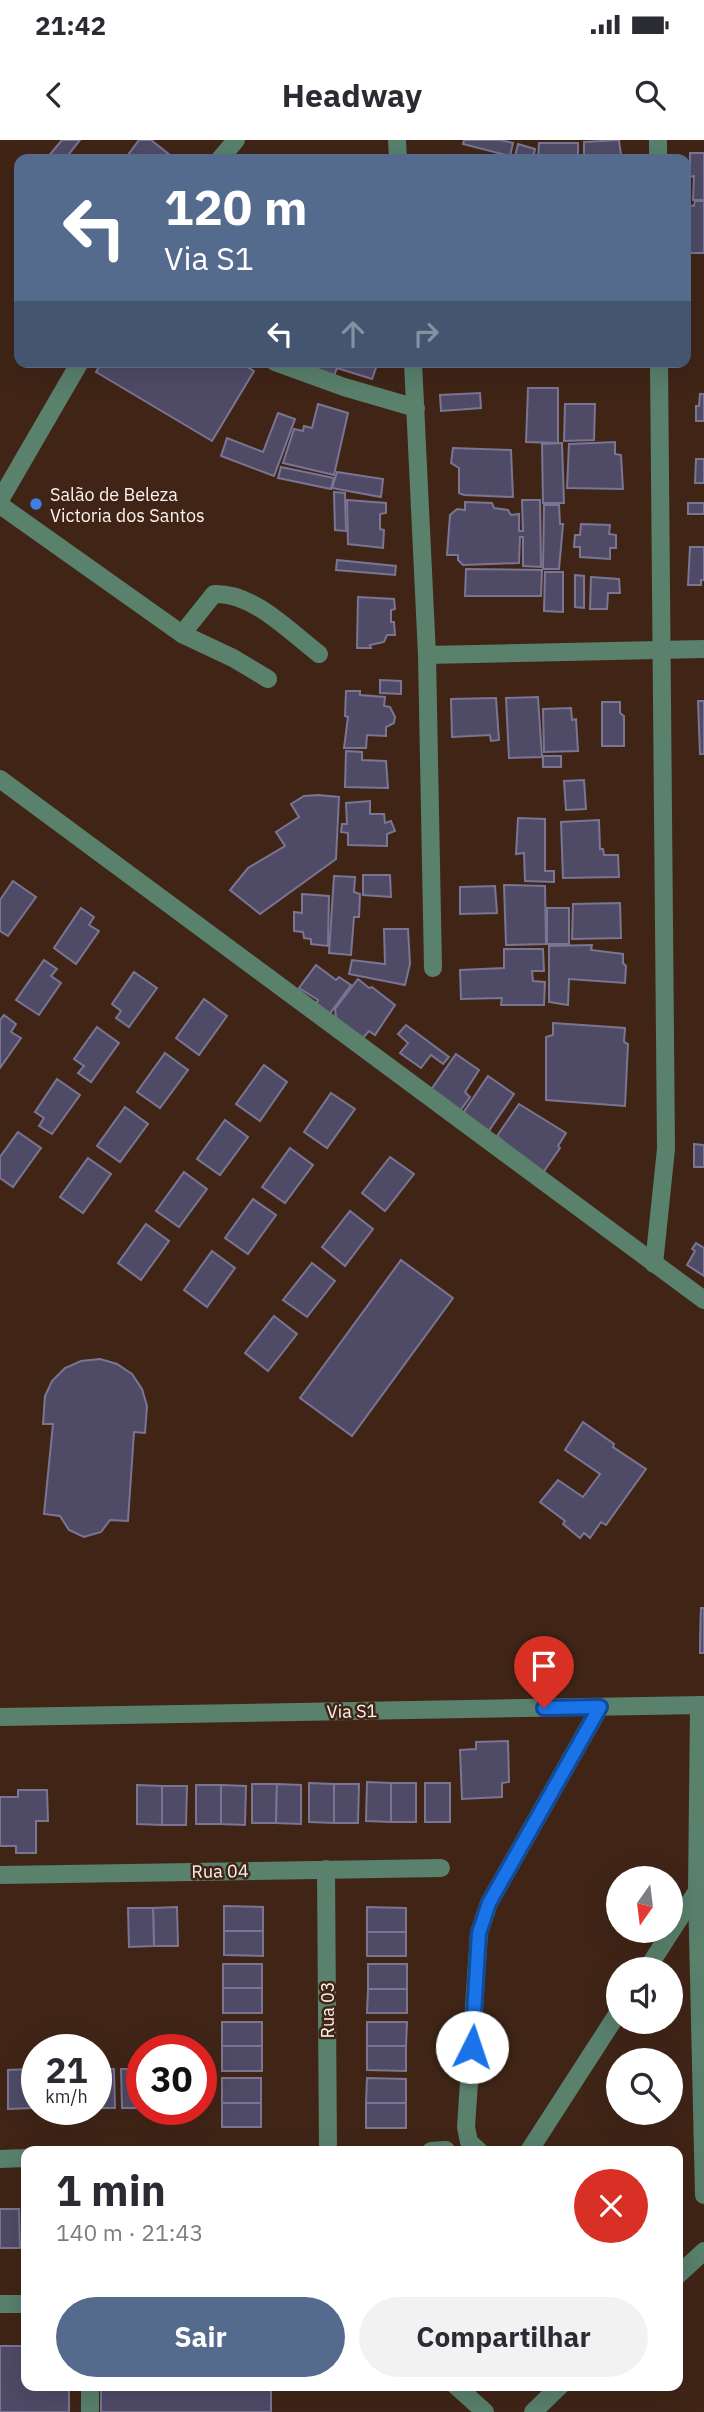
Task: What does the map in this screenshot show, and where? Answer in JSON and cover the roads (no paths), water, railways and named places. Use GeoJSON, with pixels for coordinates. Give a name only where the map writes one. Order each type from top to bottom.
{"type":"FeatureCollection","features":[{"type":"Feature","properties":{"kind":"street"},"geometry":{"type":"LineString","coordinates":[[224,154],[236,140]]}},
{"type":"Feature","properties":{"kind":"street"},"geometry":{"type":"LineString","coordinates":[[77,368],[0,503],[181,634],[233,658],[268,679]]}},
{"type":"Feature","properties":{"kind":"street"},"geometry":{"type":"LineString","coordinates":[[292,368],[416,408]]}},
{"type":"Feature","properties":{"kind":"street"},"geometry":{"type":"LineString","coordinates":[[413,368],[427,655],[433,968]]}},
{"type":"Feature","properties":{"kind":"street"},"geometry":{"type":"LineString","coordinates":[[653,1264],[666,1149],[659,368]]}},
{"type":"Feature","properties":{"kind":"street"},"geometry":{"type":"LineString","coordinates":[[181,634],[214,594],[223,593],[249,602],[319,654]]}},
{"type":"Feature","properties":{"kind":"street"},"geometry":{"type":"LineString","coordinates":[[427,655],[704,649]]}},
{"type":"Feature","properties":{"kind":"street"},"geometry":{"type":"LineString","coordinates":[[0,779],[704,1300]]}},
{"type":"Feature","properties":{"kind":"street"},"geometry":{"type":"LineString","coordinates":[[702,1705],[697,1891],[704,2195]]}},
{"type":"Feature","properties":{"kind":"street","name":"Via S1"},"geometry":{"type":"LineString","coordinates":[[0,1717],[702,1705]]}},
{"type":"Feature","properties":{"kind":"street"},"geometry":{"type":"LineString","coordinates":[[473,2146],[469,2142],[466,2127],[479,1933],[495,1893],[600,1707]]}},
{"type":"Feature","properties":{"kind":"street","name":"Rua 04"},"geometry":{"type":"LineString","coordinates":[[0,1875],[441,1868]]}},
{"type":"Feature","properties":{"kind":"street","name":"Rua 03"},"geometry":{"type":"LineString","coordinates":[[327,1869],[328,2146]]}},
{"type":"Feature","properties":{"kind":"street"},"geometry":{"type":"LineString","coordinates":[[655,1957],[697,1891]]}},
{"type":"Feature","properties":{"kind":"street"},"geometry":{"type":"LineString","coordinates":[[532,2146],[606,2032]]}},
{"type":"Feature","properties":{"kind":"street"},"geometry":{"type":"LineString","coordinates":[[0,2159],[21,2158]]}},
{"type":"Feature","properties":{"kind":"street"},"geometry":{"type":"LineString","coordinates":[[683,2270],[704,2251]]}},
{"type":"Feature","properties":{"kind":"street"},"geometry":{"type":"LineString","coordinates":[[0,2304],[21,2304]]}},
{"type":"Feature","properties":{"kind":"street"},"geometry":{"type":"LineString","coordinates":[[90,2391],[90,2412]]}},
{"type":"Feature","properties":{"kind":"street"},"geometry":{"type":"LineString","coordinates":[[462,2391],[485,2412]]}},
{"type":"Feature","properties":{"kind":"street"},"geometry":{"type":"LineString","coordinates":[[533,2412],[555,2391]]}},
{"type":"Feature","properties":{"kind":"place","name":"Salão de Beleza Victoria dos Santos"},"geometry":{"type":"Point","coordinates":[36,504]}}]}
